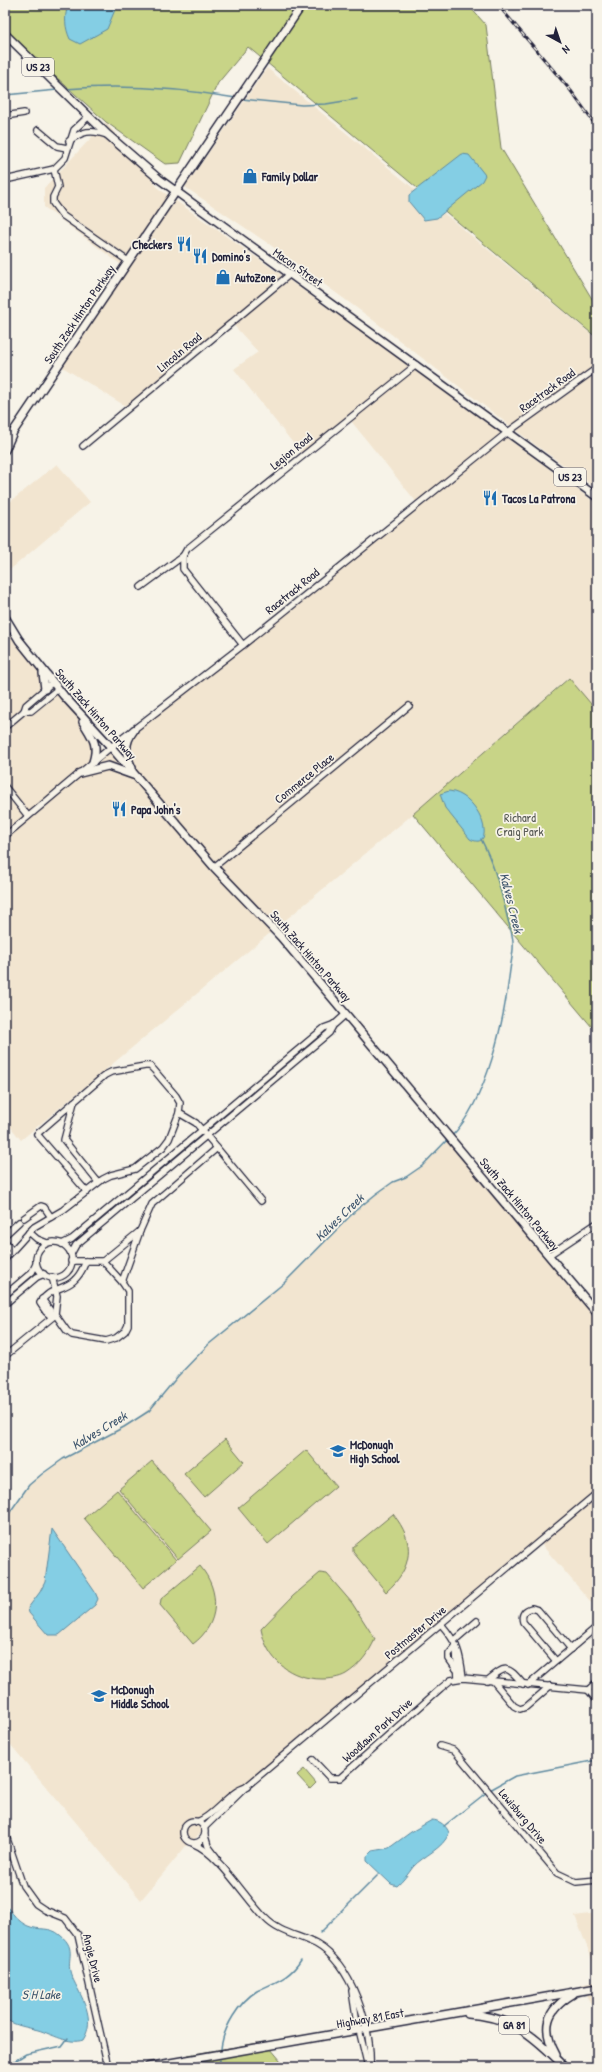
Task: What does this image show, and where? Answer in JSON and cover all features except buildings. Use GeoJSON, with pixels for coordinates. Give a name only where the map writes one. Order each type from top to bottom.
{"type":"FeatureCollection","features":[{"type":"Feature","properties":{"kind":"main road","name":"South Zack Hinton Parkway"},"geometry":{"type":"LineString","coordinates":[[5,450],[14,432],[128,261],[302,5]]}},
{"type":"Feature","properties":{"kind":"main road","name":"Macon Street"},"geometry":{"type":"LineString","coordinates":[[5,34],[108,135],[175,191],[597,497]]}},
{"type":"Feature","properties":{"kind":"main road","name":"South Zack Hinton Parkway"},"geometry":{"type":"LineString","coordinates":[[5,617],[19,640],[77,711],[111,747],[214,867],[282,937],[597,1313]]}},
{"type":"Feature","properties":{"kind":"main road"},"geometry":{"type":"LineString","coordinates":[[40,667],[45,677],[45,689]]}},
{"type":"Feature","properties":{"kind":"main road"},"geometry":{"type":"LineString","coordinates":[[77,711],[95,744],[97,751],[93,762]]}},
{"type":"Feature","properties":{"kind":"main road"},"geometry":{"type":"LineString","coordinates":[[134,730],[130,736],[126,752],[137,778]]}},
{"type":"Feature","properties":{"kind":"main road"},"geometry":{"type":"LineString","coordinates":[[80,773],[108,766],[126,771],[137,778]]}},
{"type":"Feature","properties":{"kind":"main road","name":"Highway 81 East"},"geometry":{"type":"LineString","coordinates":[[147,2067],[597,1988]]}},
{"type":"Feature","properties":{"kind":"main road"},"geometry":{"type":"LineString","coordinates":[[562,2064],[548,2039],[549,2019],[557,2005],[578,1991]]}},
{"type":"Feature","properties":{"kind":"main road","name":"GA 81"},"geometry":{"type":"LineString","coordinates":[[457,2013],[484,2015],[507,2021],[529,2035],[562,2064]]}},
{"type":"Feature","properties":{"kind":"street"},"geometry":{"type":"LineString","coordinates":[[5,116],[24,113]]}},
{"type":"Feature","properties":{"kind":"street"},"geometry":{"type":"LineString","coordinates":[[5,180],[54,169],[65,158],[74,130],[88,116]]}},
{"type":"Feature","properties":{"kind":"street"},"geometry":{"type":"LineString","coordinates":[[38,130],[57,146],[67,148]]}},
{"type":"Feature","properties":{"kind":"street"},"geometry":{"type":"LineString","coordinates":[[69,142],[79,134],[90,130],[95,130],[108,135]]}},
{"type":"Feature","properties":{"kind":"street"},"geometry":{"type":"LineString","coordinates":[[54,169],[58,187],[53,197],[53,204],[62,215],[128,261]]}},
{"type":"Feature","properties":{"kind":"street","name":"Lincoln Road"},"geometry":{"type":"LineString","coordinates":[[83,446],[289,275]]}},
{"type":"Feature","properties":{"kind":"street","name":"Legion Road"},"geometry":{"type":"LineString","coordinates":[[141,587],[183,556],[187,549],[416,365]]}},
{"type":"Feature","properties":{"kind":"street","name":"Racetrack Road"},"geometry":{"type":"LineString","coordinates":[[5,836],[111,747],[242,645],[508,432],[597,368]]}},
{"type":"Feature","properties":{"kind":"street"},"geometry":{"type":"LineString","coordinates":[[183,556],[183,569],[242,645]]}},
{"type":"Feature","properties":{"kind":"street"},"geometry":{"type":"LineString","coordinates":[[5,726],[24,711],[26,705],[53,682]]}},
{"type":"Feature","properties":{"kind":"street"},"geometry":{"type":"LineString","coordinates":[[24,711],[31,711],[58,688]]}},
{"type":"Feature","properties":{"kind":"street","name":"Commerce Place"},"geometry":{"type":"LineString","coordinates":[[214,867],[409,706]]}},
{"type":"Feature","properties":{"kind":"street"},"geometry":{"type":"LineString","coordinates":[[5,787],[28,816]]}},
{"type":"Feature","properties":{"kind":"street"},"geometry":{"type":"LineString","coordinates":[[70,1254],[76,1245],[329,1034],[335,1024],[346,1014]]}},
{"type":"Feature","properties":{"kind":"street"},"geometry":{"type":"LineString","coordinates":[[62,1244],[72,1239],[324,1028],[335,1024]]}},
{"type":"Feature","properties":{"kind":"street"},"geometry":{"type":"LineString","coordinates":[[5,1259],[29,1232],[63,1210],[87,1192],[98,1182],[111,1175],[135,1169],[163,1146],[169,1139],[179,1113],[180,1103],[150,1066],[111,1072],[37,1134],[87,1192]]}},
{"type":"Feature","properties":{"kind":"street"},"geometry":{"type":"LineString","coordinates":[[74,1102],[64,1140],[98,1182]]}},
{"type":"Feature","properties":{"kind":"street"},"geometry":{"type":"LineString","coordinates":[[179,1113],[193,1120],[261,1201]]}},
{"type":"Feature","properties":{"kind":"street"},"geometry":{"type":"LineString","coordinates":[[122,1282],[140,1231],[152,1204],[217,1148]]}},
{"type":"Feature","properties":{"kind":"street"},"geometry":{"type":"LineString","coordinates":[[5,1234],[41,1206],[44,1207],[51,1217]]}},
{"type":"Feature","properties":{"kind":"street"},"geometry":{"type":"LineString","coordinates":[[549,1256],[597,1223]]}},
{"type":"Feature","properties":{"kind":"street"},"geometry":{"type":"LineString","coordinates":[[71,1261],[103,1261],[140,1231]]}},
{"type":"Feature","properties":{"kind":"street"},"geometry":{"type":"LineString","coordinates":[[29,1232],[37,1239],[47,1244]]}},
{"type":"Feature","properties":{"kind":"street"},"geometry":{"type":"LineString","coordinates":[[5,1295],[32,1272],[36,1264],[39,1251],[37,1239]]}},
{"type":"Feature","properties":{"kind":"street"},"geometry":{"type":"LineString","coordinates":[[5,1241],[12,1250]]}},
{"type":"Feature","properties":{"kind":"street"},"geometry":{"type":"LineString","coordinates":[[36,1264],[44,1274],[52,1277],[64,1274],[68,1270],[71,1261],[70,1254],[62,1244],[57,1242],[47,1244],[39,1251]]}},
{"type":"Feature","properties":{"kind":"street"},"geometry":{"type":"LineString","coordinates":[[86,1261],[81,1274],[75,1280],[69,1285],[54,1290],[42,1299],[40,1305],[46,1308],[72,1335],[106,1341],[116,1338],[128,1325],[128,1291],[103,1261]]}},
{"type":"Feature","properties":{"kind":"street"},"geometry":{"type":"LineString","coordinates":[[5,1304],[44,1274]]}},
{"type":"Feature","properties":{"kind":"street"},"geometry":{"type":"LineString","coordinates":[[5,1356],[53,1316],[56,1300],[52,1277]]}},
{"type":"Feature","properties":{"kind":"street"},"geometry":{"type":"LineString","coordinates":[[46,1308],[56,1300]]}},
{"type":"Feature","properties":{"kind":"street","name":"Postmaster Drive"},"geometry":{"type":"LineString","coordinates":[[247,1786],[597,1493]]}},
{"type":"Feature","properties":{"kind":"street"},"geometry":{"type":"LineString","coordinates":[[556,1661],[523,1622],[522,1616],[526,1611],[532,1608],[538,1611],[571,1649]]}},
{"type":"Feature","properties":{"kind":"street"},"geometry":{"type":"LineString","coordinates":[[460,1678],[456,1669],[455,1643],[478,1621]]}},
{"type":"Feature","properties":{"kind":"street"},"geometry":{"type":"LineString","coordinates":[[441,1624],[455,1643],[460,1654],[460,1678]]}},
{"type":"Feature","properties":{"kind":"street"},"geometry":{"type":"LineString","coordinates":[[526,1684],[593,1630]]}},
{"type":"Feature","properties":{"kind":"street"},"geometry":{"type":"LineString","coordinates":[[487,1681],[500,1670],[506,1669],[512,1671],[526,1684]]}},
{"type":"Feature","properties":{"kind":"street"},"geometry":{"type":"LineString","coordinates":[[460,1678],[588,1690],[597,1700]]}},
{"type":"Feature","properties":{"kind":"street","name":"Woodlawn Park Drive"},"geometry":{"type":"LineString","coordinates":[[313,1760],[330,1778],[340,1778],[441,1688],[451,1680],[460,1678]]}},
{"type":"Feature","properties":{"kind":"street"},"geometry":{"type":"LineString","coordinates":[[494,1682],[514,1706],[520,1709],[526,1707],[550,1686]]}},
{"type":"Feature","properties":{"kind":"street"},"geometry":{"type":"LineString","coordinates":[[588,1690],[597,1682]]}},
{"type":"Feature","properties":{"kind":"street","name":"Lewisburg Drive"},"geometry":{"type":"LineString","coordinates":[[440,1746],[452,1750],[457,1754],[557,1874],[566,1879],[580,1883],[597,1880]]}},
{"type":"Feature","properties":{"kind":"street"},"geometry":{"type":"LineString","coordinates":[[247,1786],[239,1789],[207,1816],[197,1822],[188,1823],[183,1830],[185,1838],[204,1849],[228,1874],[268,1922],[278,1929],[322,1947],[334,1958],[352,1984],[369,2067]]}},
{"type":"Feature","properties":{"kind":"street"},"geometry":{"type":"LineString","coordinates":[[204,1828],[247,1786]]}},
{"type":"Feature","properties":{"kind":"street"},"geometry":{"type":"LineString","coordinates":[[197,1822],[204,1828],[205,1836],[210,1849],[228,1870],[228,1874]]}},
{"type":"Feature","properties":{"kind":"street","name":"Angie Drive"},"geometry":{"type":"LineString","coordinates":[[5,1833],[23,1886],[36,1904],[45,1910],[65,1918],[78,1935],[108,2067]]}},
{"type":"Feature","properties":{"kind":"street"},"geometry":{"type":"LineString","coordinates":[[194,1844],[202,1841],[205,1836]]}},
{"type":"Feature","properties":{"kind":"shaded area"},"geometry":{"type":"Polygon","coordinates":[[[267,68],[597,339],[597,489],[526,438],[369,317],[269,244],[185,187],[267,68]]]}},
{"type":"Feature","properties":{"kind":"shaded area"},"geometry":{"type":"Polygon","coordinates":[[[106,122],[159,189],[364,333],[597,504],[597,711],[568,678],[413,814],[21,1140],[5,1120],[5,619],[105,754],[418,504],[351,421],[304,457],[234,369],[258,352],[230,321],[127,407],[56,363],[124,267],[44,207],[44,188],[106,122]]]}},
{"type":"Feature","properties":{"kind":"shaded area"},"geometry":{"type":"Polygon","coordinates":[[[57,464],[90,502],[5,574],[5,506],[57,464]]]}},
{"type":"Feature","properties":{"kind":"shaded area","name":"McDonugh High School"},"geometry":{"type":"Polygon","coordinates":[[[451,1139],[597,1313],[597,1491],[290,1751],[204,1828],[191,1843],[186,1846],[141,1900],[5,1738],[5,1519],[29,1485],[63,1459],[139,1417],[156,1402],[178,1376],[209,1344],[284,1283],[355,1211],[393,1182],[407,1177],[422,1166],[437,1149],[451,1139]]]}},
{"type":"Feature","properties":{"kind":"shaded area"},"geometry":{"type":"Polygon","coordinates":[[[597,1497],[597,1609],[541,1544],[597,1497]]]}},
{"type":"Feature","properties":{"kind":"shaded area"},"geometry":{"type":"Polygon","coordinates":[[[597,1913],[597,1972],[575,1916],[597,1913]]]}},
{"type":"Feature","properties":{"kind":"shaded area"},"geometry":{"type":"Polygon","coordinates":[[[597,1981],[597,2014],[580,1985],[597,1981]]]}},
{"type":"Feature","properties":{"kind":"green space"},"geometry":{"type":"Polygon","coordinates":[[[5,5],[468,5],[486,25],[501,148],[597,307],[597,338],[248,47],[218,83],[180,163],[165,164],[106,122],[5,31],[5,5]]]}},
{"type":"Feature","properties":{"kind":"green space","name":"Richard Craig Park"},"geometry":{"type":"Polygon","coordinates":[[[569,678],[597,711],[597,1033],[413,814],[569,678]]]}},
{"type":"Feature","properties":{"kind":"green space"},"geometry":{"type":"Polygon","coordinates":[[[225,1439],[244,1462],[204,1497],[184,1474],[225,1439]]]}},
{"type":"Feature","properties":{"kind":"green space"},"geometry":{"type":"Polygon","coordinates":[[[306,1450],[336,1486],[268,1544],[238,1508],[306,1450]]]}},
{"type":"Feature","properties":{"kind":"green space"},"geometry":{"type":"Polygon","coordinates":[[[152,1461],[211,1531],[178,1559],[119,1489],[152,1461]]]}},
{"type":"Feature","properties":{"kind":"green space"},"geometry":{"type":"Polygon","coordinates":[[[117,1490],[176,1560],[143,1588],[84,1518],[117,1490]]]}},
{"type":"Feature","properties":{"kind":"green space"},"geometry":{"type":"Polygon","coordinates":[[[393,1514],[405,1535],[408,1545],[408,1554],[402,1574],[386,1592],[353,1552],[353,1547],[393,1514]]]}},
{"type":"Feature","properties":{"kind":"green space"},"geometry":{"type":"Polygon","coordinates":[[[200,1566],[212,1586],[214,1607],[213,1617],[208,1627],[202,1636],[193,1644],[160,1605],[161,1599],[200,1566]]]}},
{"type":"Feature","properties":{"kind":"green space"},"geometry":{"type":"Polygon","coordinates":[[[320,1573],[327,1574],[352,1603],[375,1639],[367,1654],[351,1671],[328,1679],[300,1676],[282,1666],[269,1650],[261,1629],[293,1596],[320,1573]]]}},
{"type":"Feature","properties":{"kind":"green space"},"geometry":{"type":"Polygon","coordinates":[[[304,1769],[316,1783],[310,1789],[297,1775],[304,1769]]]}},
{"type":"Feature","properties":{"kind":"green space"},"geometry":{"type":"Polygon","coordinates":[[[265,2042],[286,2067],[188,2067],[188,2055],[265,2042]]]}},
{"type":"Feature","properties":{"kind":"water"},"geometry":{"type":"Polygon","coordinates":[[[68,5],[117,5],[107,29],[80,44],[70,39],[67,31],[66,18],[68,5]]]}},
{"type":"Feature","properties":{"kind":"water"},"geometry":{"type":"Polygon","coordinates":[[[462,154],[469,155],[485,175],[482,181],[437,218],[424,220],[409,202],[409,195],[462,154]]]}},
{"type":"Feature","properties":{"kind":"water"},"geometry":{"type":"Polygon","coordinates":[[[449,791],[461,795],[470,802],[478,812],[484,831],[483,838],[478,841],[470,839],[445,808],[440,794],[449,791]]]}},
{"type":"Feature","properties":{"kind":"water"},"geometry":{"type":"Polygon","coordinates":[[[52,1529],[95,1592],[98,1599],[95,1605],[59,1635],[48,1635],[29,1613],[28,1608],[40,1592],[45,1582],[52,1529]]]}},
{"type":"Feature","properties":{"kind":"water"},"geometry":{"type":"Polygon","coordinates":[[[432,1820],[440,1822],[445,1826],[449,1833],[446,1839],[438,1848],[417,1863],[397,1886],[391,1884],[367,1861],[367,1856],[372,1851],[389,1848],[411,1832],[432,1820]]]}},
{"type":"Feature","properties":{"kind":"water","name":"S H Lake"},"geometry":{"type":"Polygon","coordinates":[[[5,1905],[24,1924],[32,1927],[52,1930],[66,1940],[70,1950],[70,1971],[83,2000],[88,2016],[87,2032],[83,2040],[66,2040],[38,2030],[17,2025],[5,2019],[5,1905]]]}},
{"type":"Feature","properties":{"kind":"waterway"},"geometry":{"type":"LineString","coordinates":[[65,89],[108,87],[172,89],[236,98]]}},
{"type":"Feature","properties":{"kind":"waterway"},"geometry":{"type":"LineString","coordinates":[[5,95],[57,90]]}},
{"type":"Feature","properties":{"kind":"waterway"},"geometry":{"type":"LineString","coordinates":[[242,99],[302,105],[326,104],[357,99]]}},
{"type":"Feature","properties":{"kind":"waterway","name":"Kalves Creek"},"geometry":{"type":"LineString","coordinates":[[451,1137],[464,1121],[475,1102],[492,1058],[503,1012],[513,949],[512,933],[500,886],[490,858],[481,839]]}},
{"type":"Feature","properties":{"kind":"waterway","name":"Kalves Creek"},"geometry":{"type":"LineString","coordinates":[[5,1519],[29,1485],[42,1474],[63,1459],[124,1427],[149,1411],[178,1376],[209,1344],[284,1283],[355,1211],[393,1182],[406,1177],[422,1166],[448,1139]]}},
{"type":"Feature","properties":{"kind":"waterway"},"geometry":{"type":"LineString","coordinates":[[490,1790],[515,1776],[597,1760]]}},
{"type":"Feature","properties":{"kind":"waterway"},"geometry":{"type":"LineString","coordinates":[[444,1826],[487,1792]]}},
{"type":"Feature","properties":{"kind":"waterway"},"geometry":{"type":"LineString","coordinates":[[320,1933],[379,1874]]}},
{"type":"Feature","properties":{"kind":"waterway"},"geometry":{"type":"LineString","coordinates":[[221,2049],[222,2041],[229,2024],[233,2016],[244,2002],[257,1991],[287,1975],[301,1960]]}},
{"type":"Feature","properties":{"kind":"waterway","name":"Kalves Creek"},"geometry":{"type":"LineString","coordinates":[[5,2067],[26,2054],[62,2046],[68,2038]]}},
{"type":"Feature","properties":{"kind":"waterway"},"geometry":{"type":"LineString","coordinates":[[219,2067],[220,2060]]}},
{"type":"Feature","properties":{"kind":"railway"},"geometry":{"type":"LineString","coordinates":[[498,5],[571,91],[597,127]]}},
{"type":"Feature","properties":{"kind":"place","name":"Family Dollar"},"geometry":{"type":"Point","coordinates":[250,176]}},
{"type":"Feature","properties":{"kind":"place","name":"Checkers"},"geometry":{"type":"Point","coordinates":[184,244]}},
{"type":"Feature","properties":{"kind":"place","name":"Domino's"},"geometry":{"type":"Point","coordinates":[200,256]}},
{"type":"Feature","properties":{"kind":"place","name":"AutoZone"},"geometry":{"type":"Point","coordinates":[223,277]}},
{"type":"Feature","properties":{"kind":"place","name":"Tacos La Patrona"},"geometry":{"type":"Point","coordinates":[490,498]}},
{"type":"Feature","properties":{"kind":"place","name":"Papa John's"},"geometry":{"type":"Point","coordinates":[119,809]}},
{"type":"Feature","properties":{"kind":"place","name":"McDonugh High School"},"geometry":{"type":"Point","coordinates":[338,1451]}},
{"type":"Feature","properties":{"kind":"place","name":"McDonugh Middle School"},"geometry":{"type":"Point","coordinates":[99,1696]}}]}
